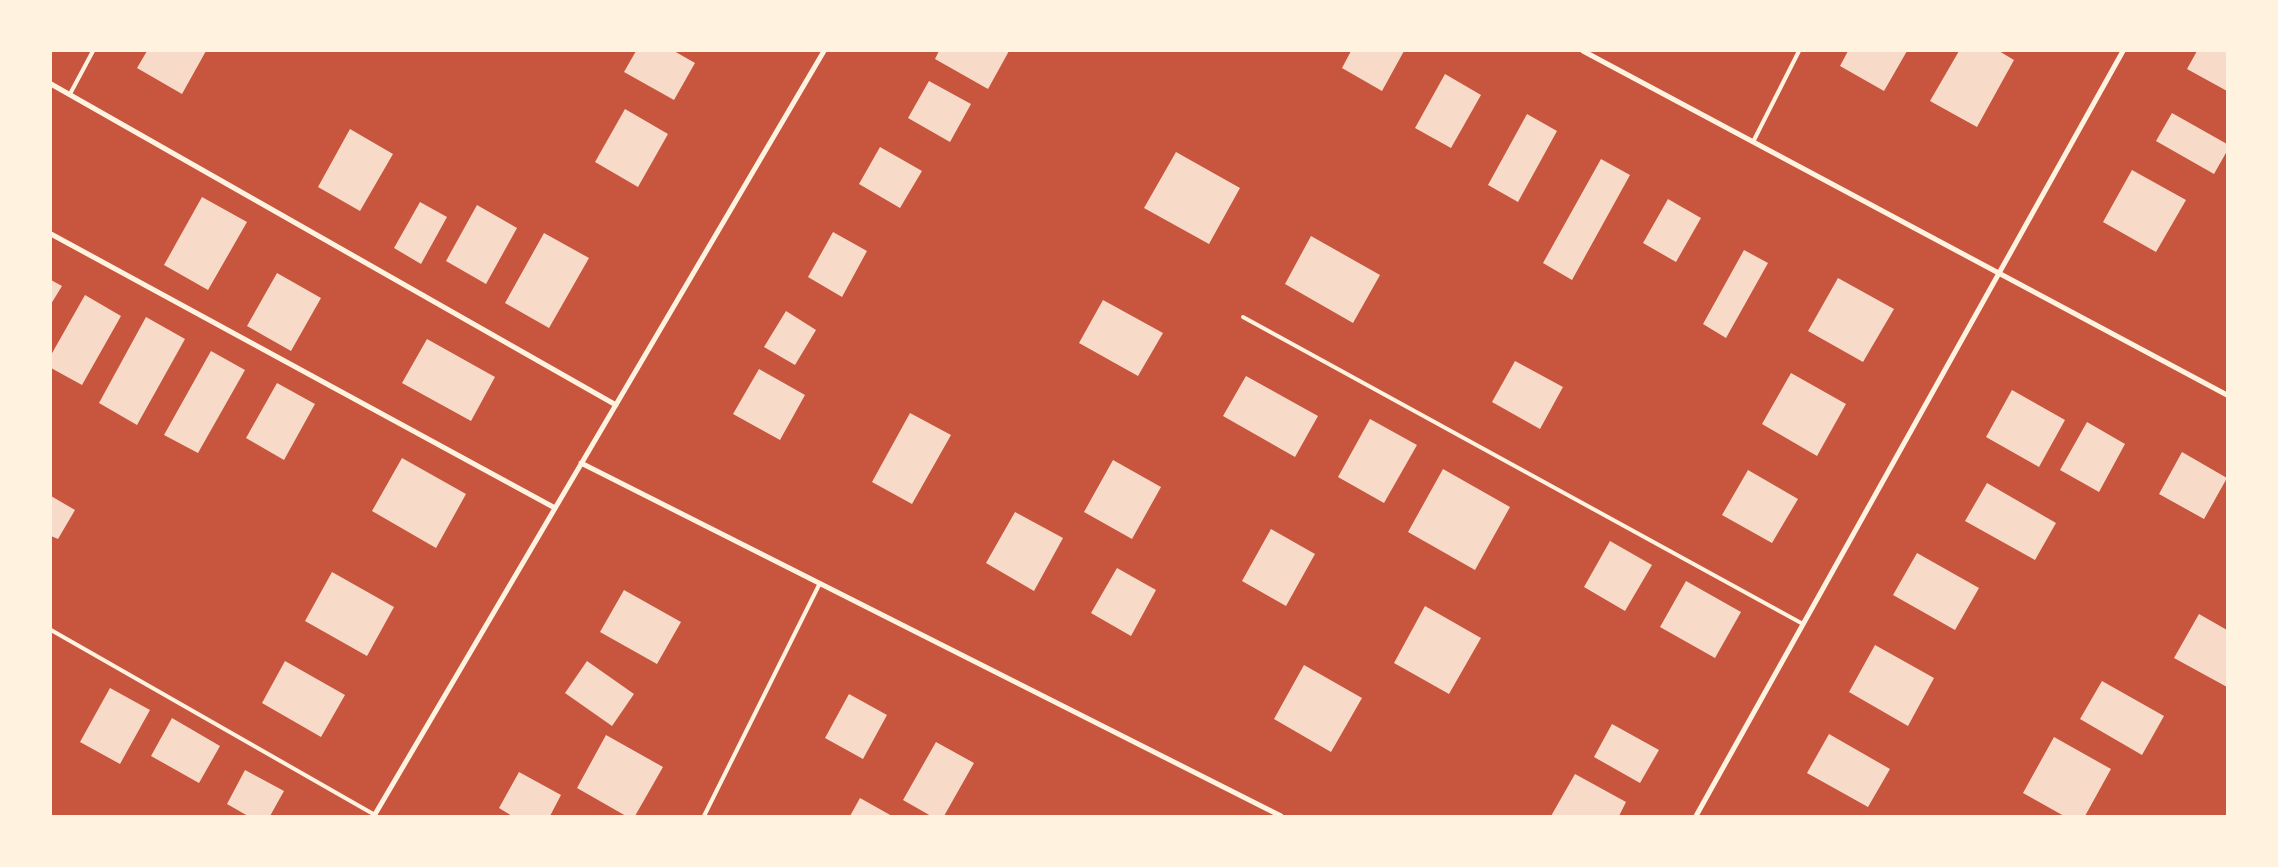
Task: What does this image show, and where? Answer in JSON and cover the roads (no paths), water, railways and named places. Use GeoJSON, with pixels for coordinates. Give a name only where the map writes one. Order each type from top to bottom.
{"type":"FeatureCollection","features":[{"type":"Feature","properties":{"kind":"street"},"geometry":{"type":"LineString","coordinates":[[374,816],[824,51]]}},
{"type":"Feature","properties":{"kind":"street"},"geometry":{"type":"LineString","coordinates":[[1583,51],[2227,394]]}},
{"type":"Feature","properties":{"kind":"street"},"geometry":{"type":"LineString","coordinates":[[1696,816],[2123,51]]}},
{"type":"Feature","properties":{"kind":"street"},"geometry":{"type":"LineString","coordinates":[[51,84],[616,405]]}},
{"type":"Feature","properties":{"kind":"street"},"geometry":{"type":"LineString","coordinates":[[51,234],[555,508]]}},
{"type":"Feature","properties":{"kind":"street"},"geometry":{"type":"LineString","coordinates":[[581,463],[1281,816]]}},
{"type":"Feature","properties":{"kind":"lane"},"geometry":{"type":"LineString","coordinates":[[70,94],[93,51]]}},
{"type":"Feature","properties":{"kind":"lane"},"geometry":{"type":"LineString","coordinates":[[1753,142],[1799,51]]}},
{"type":"Feature","properties":{"kind":"lane"},"geometry":{"type":"LineString","coordinates":[[1243,317],[1803,624]]}},
{"type":"Feature","properties":{"kind":"lane"},"geometry":{"type":"LineString","coordinates":[[704,816],[820,584]]}},
{"type":"Feature","properties":{"kind":"lane"},"geometry":{"type":"LineString","coordinates":[[51,630],[374,816]]}}]}
